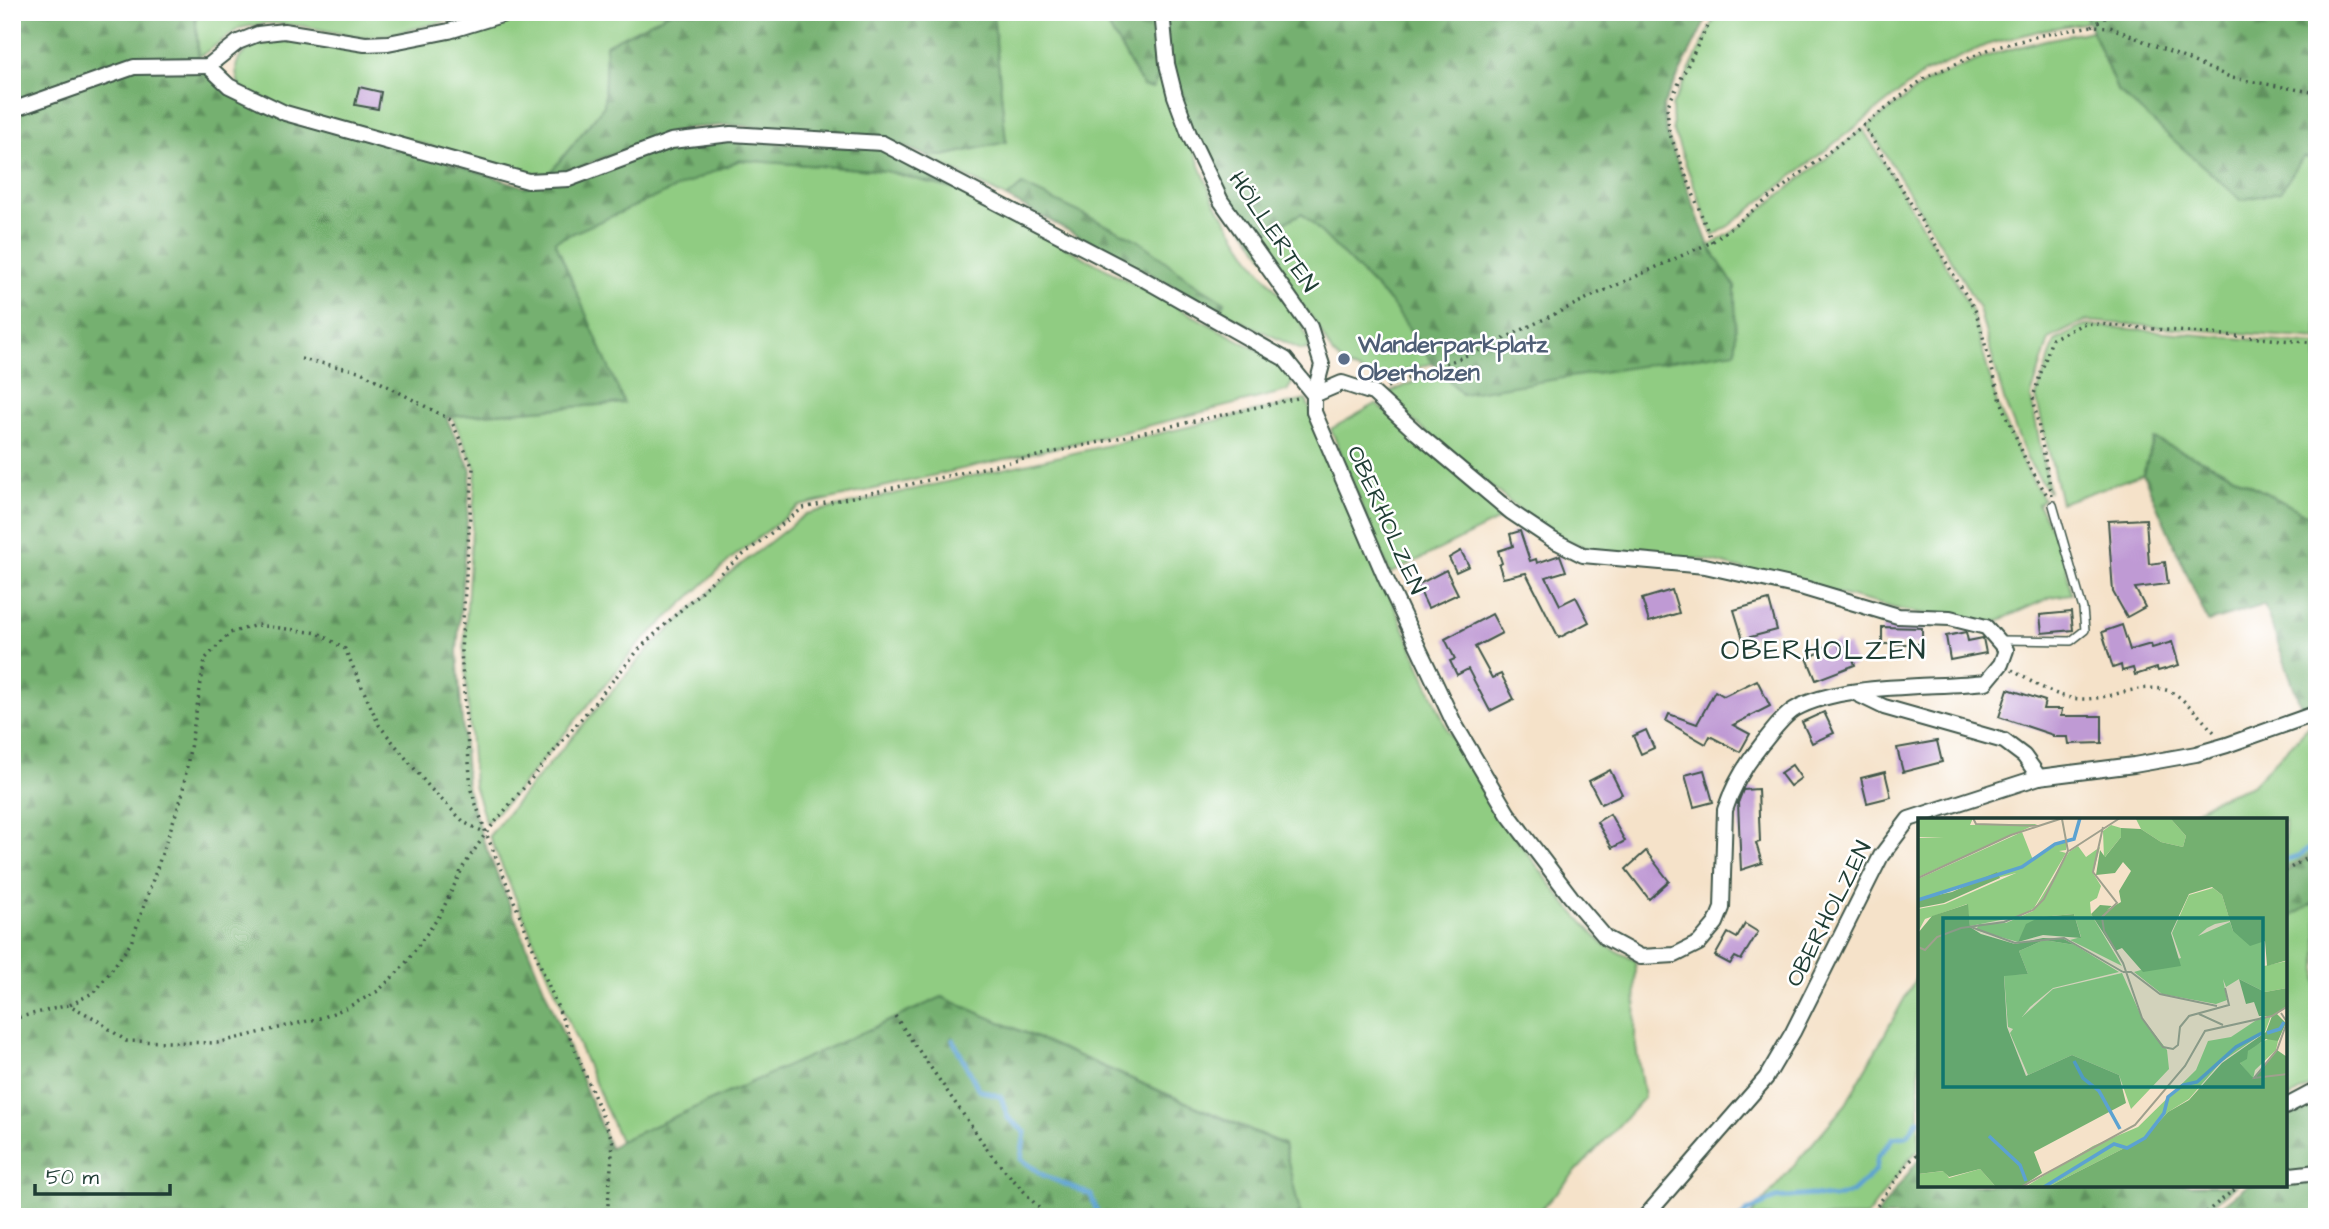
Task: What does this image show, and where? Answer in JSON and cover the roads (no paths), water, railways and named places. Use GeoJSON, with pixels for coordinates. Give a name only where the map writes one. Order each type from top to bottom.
{"type":"FeatureCollection","features":[{"type":"Feature","properties":{"kind":"street"},"geometry":{"type":"LineString","coordinates":[[12,110],[134,67],[208,66],[238,43],[258,34],[284,31],[352,42],[388,43],[449,31],[511,12]]}},
{"type":"Feature","properties":{"kind":"street","name":"HÖLLERTEN"},"geometry":{"type":"LineString","coordinates":[[1162,12],[1167,64],[1189,134],[1221,201],[1310,327],[1322,365],[1314,395]]}},
{"type":"Feature","properties":{"kind":"street"},"geometry":{"type":"LineString","coordinates":[[208,66],[229,86],[285,113],[528,181],[569,178],[671,141],[719,135],[881,143],[1138,276],[1285,359],[1314,395],[1342,383],[1373,393],[1511,512],[1553,540],[1583,555],[1704,566],[1804,588],[1898,616],[1950,618],[1986,627],[1998,640]]}},
{"type":"Feature","properties":{"kind":"street","name":"OBERHOLZEN"},"geometry":{"type":"LineString","coordinates":[[1314,395],[1314,412],[1385,577],[1454,723],[1508,814],[1571,897],[1606,938],[1641,957],[1675,955],[1699,943],[1716,923],[1722,908],[1725,810],[1736,781],[1758,750],[1794,710],[1818,699],[1854,693],[1986,682],[2001,664],[2006,650],[1998,640]]}},
{"type":"Feature","properties":{"kind":"street"},"geometry":{"type":"LineString","coordinates":[[1854,693],[1884,707],[2004,741],[2024,756],[2039,777]]}},
{"type":"Feature","properties":{"kind":"street","name":"OBERHOLZEN"},"geometry":{"type":"LineString","coordinates":[[1645,1217],[1766,1077],[1793,1032],[1881,856],[1909,818],[2039,777],[2196,754],[2317,713]]}},
{"type":"Feature","properties":{"kind":"street"},"geometry":{"type":"LineString","coordinates":[[2287,1106],[2317,1090]]}},
{"type":"Feature","properties":{"kind":"street"},"geometry":{"type":"LineString","coordinates":[[2287,1173],[2291,1175],[2317,1172]]}},
{"type":"Feature","properties":{"kind":"lane"},"geometry":{"type":"LineString","coordinates":[[1998,640],[2071,641],[2085,630],[2083,609],[2053,505]]}},
{"type":"Feature","properties":{"kind":"waterway"},"geometry":{"type":"LineString","coordinates":[[2287,859],[2298,856],[2317,843]]}},
{"type":"Feature","properties":{"kind":"waterway"},"geometry":{"type":"LineString","coordinates":[[953,1040],[979,1090],[1001,1097],[1008,1118],[1025,1132],[1021,1159],[1043,1175],[1091,1195],[1101,1217]]}},
{"type":"Feature","properties":{"kind":"waterway"},"geometry":{"type":"LineString","coordinates":[[1742,1217],[1775,1198],[1812,1195],[1834,1198],[1852,1192],[1876,1170],[1878,1157],[1893,1138],[1907,1136],[1918,1121]]}},
{"type":"Feature","properties":{"kind":"place","name":"Wanderparkplatz Oberholzen"},"geometry":{"type":"Point","coordinates":[1344,359]}},
{"type":"Feature","properties":{"kind":"district","name":"OBERHOLZEN"},"geometry":{"type":"Point","coordinates":[1824,650]}}]}
